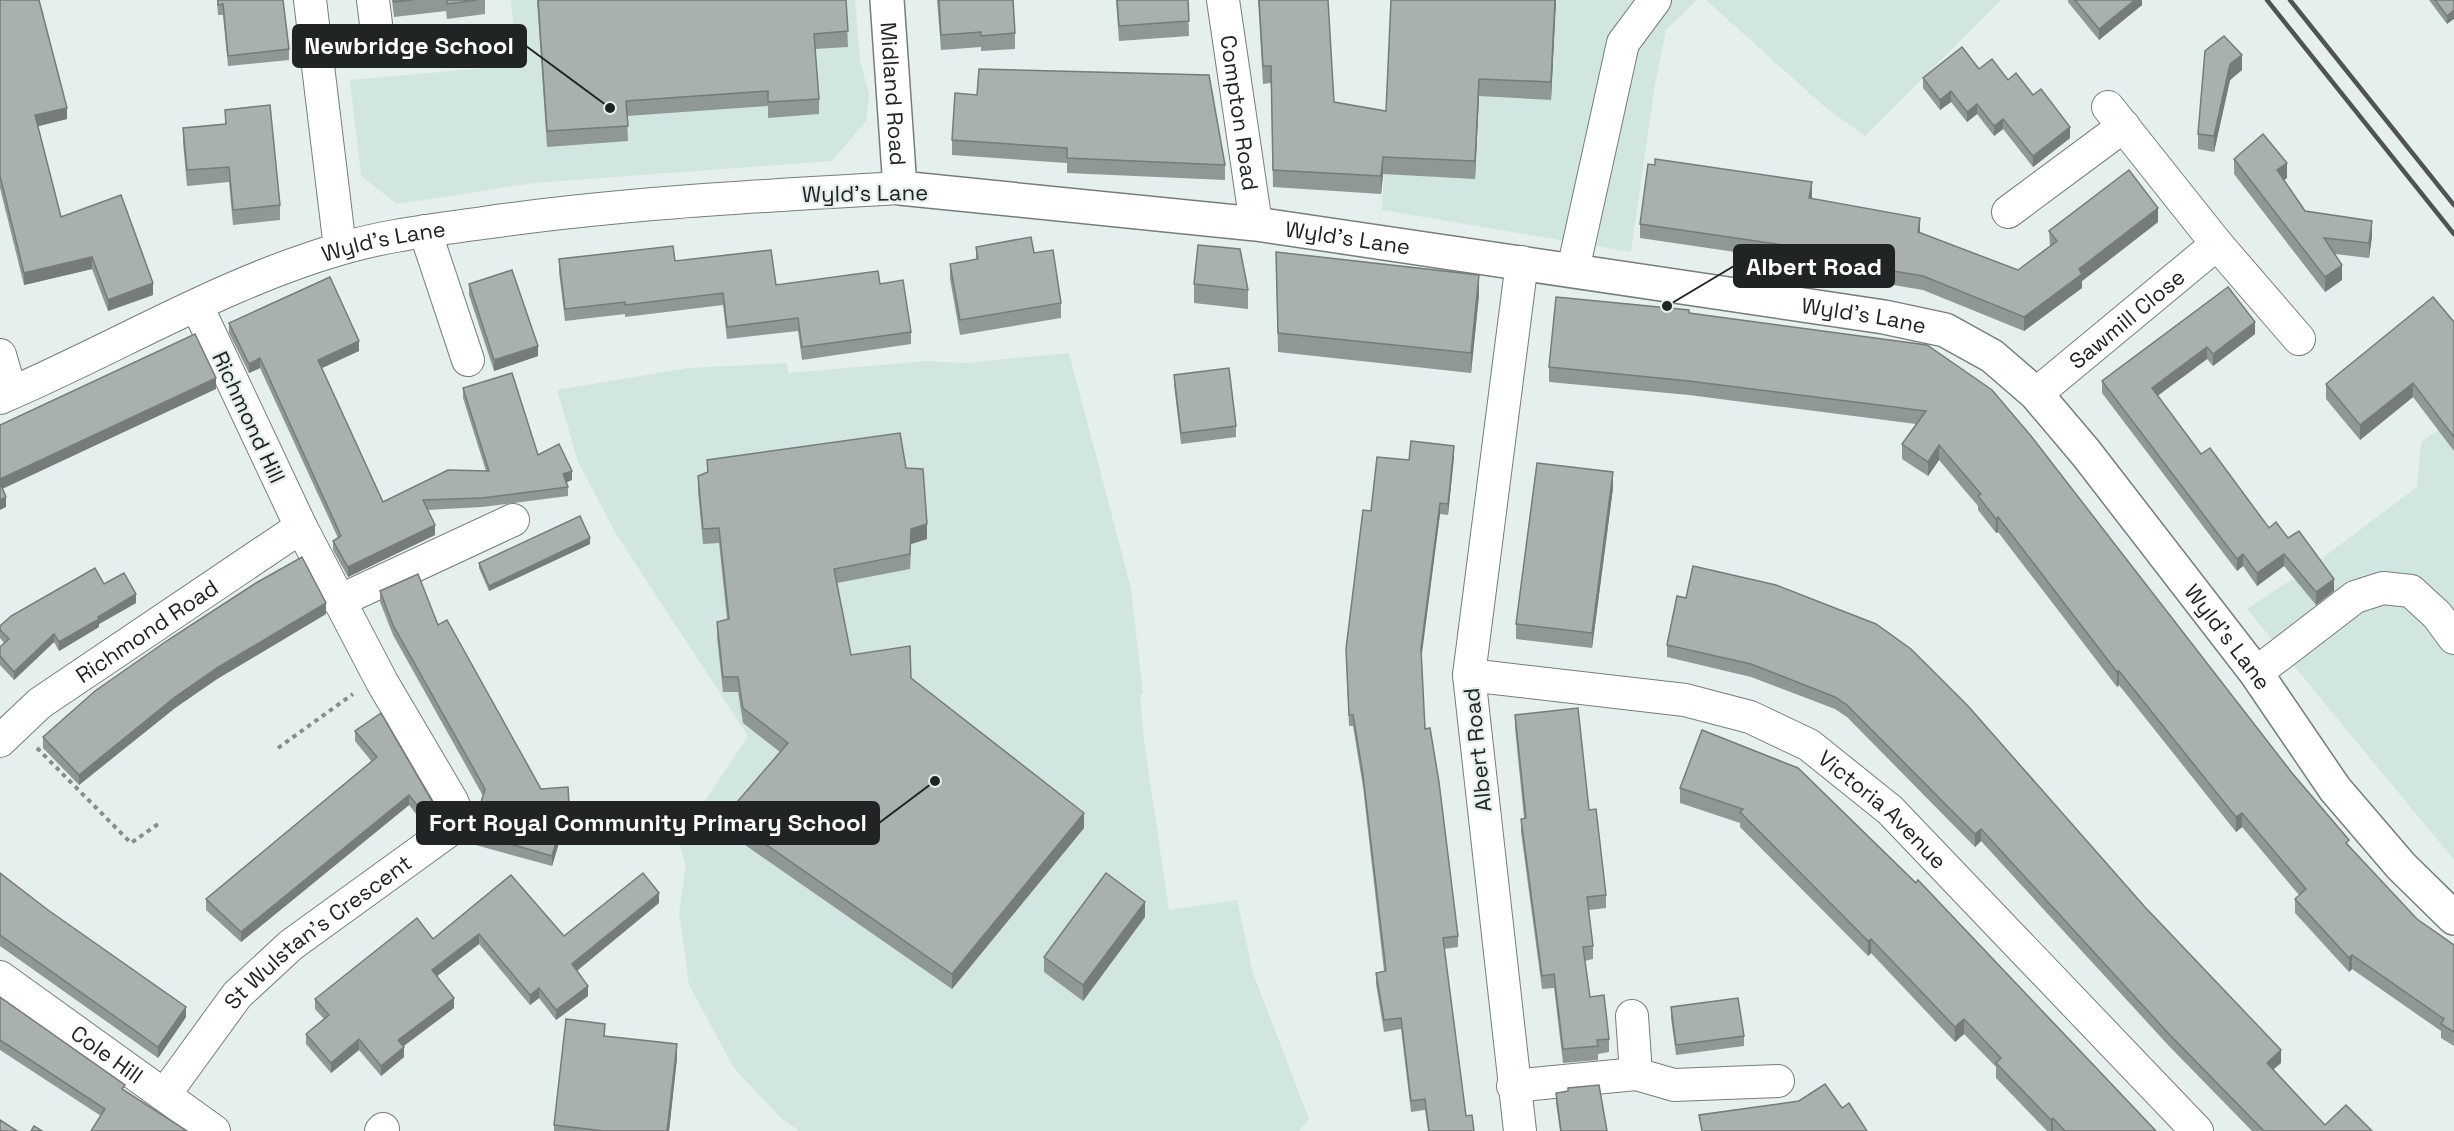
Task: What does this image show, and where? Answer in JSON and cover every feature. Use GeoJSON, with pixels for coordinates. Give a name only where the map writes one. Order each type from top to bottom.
{"type":"FeatureCollection","features":[{"type":"Feature","properties":{"kind":"main road","name":"Midland Road"},"geometry":{"type":"LineString","coordinates":[[887,0],[900,188]]}},
{"type":"Feature","properties":{"kind":"main road","name":"Wyld's Lane"},"geometry":{"type":"LineString","coordinates":[[900,188],[1256,224],[1884,317],[1945,330],[1992,356],[2036,394],[2086,453],[2256,673],[2335,789],[2401,866],[2454,918]]}},
{"type":"Feature","properties":{"kind":"street"},"geometry":{"type":"LineString","coordinates":[[309,0],[340,248]]}},
{"type":"Feature","properties":{"kind":"street"},"geometry":{"type":"LineString","coordinates":[[373,0],[379,48],[422,44]]}},
{"type":"Feature","properties":{"kind":"street","name":"Compton Road"},"geometry":{"type":"LineString","coordinates":[[1223,0],[1256,224]]}},
{"type":"Feature","properties":{"kind":"street"},"geometry":{"type":"LineString","coordinates":[[1572,270],[1623,43],[1655,0]]}},
{"type":"Feature","properties":{"kind":"street"},"geometry":{"type":"LineString","coordinates":[[2008,212],[2116,117],[2217,244],[2299,339]]}},
{"type":"Feature","properties":{"kind":"street","name":"Wyld's Lane"},"geometry":{"type":"LineString","coordinates":[[5,395],[275,271],[340,248],[425,231],[629,205],[900,188]]}},
{"type":"Feature","properties":{"kind":"street"},"geometry":{"type":"LineString","coordinates":[[425,231],[468,360]]}},
{"type":"Feature","properties":{"kind":"street","name":"Sawmill Close"},"geometry":{"type":"LineString","coordinates":[[2036,394],[2217,244]]}},
{"type":"Feature","properties":{"kind":"street","name":"Albert Road"},"geometry":{"type":"LineString","coordinates":[[1520,1131],[1513,1086],[1469,675],[1522,262]]}},
{"type":"Feature","properties":{"kind":"street","name":"Richmond Hill"},"geometry":{"type":"LineString","coordinates":[[197,306],[301,526]]}},
{"type":"Feature","properties":{"kind":"street"},"geometry":{"type":"LineString","coordinates":[[0,355],[5,395]]}},
{"type":"Feature","properties":{"kind":"street"},"geometry":{"type":"LineString","coordinates":[[339,601],[513,520]]}},
{"type":"Feature","properties":{"kind":"street","name":"St Wulstan's Crescent"},"geometry":{"type":"LineString","coordinates":[[165,1094],[237,995],[283,952],[454,827],[457,814],[452,801],[378,676],[301,526]]}},
{"type":"Feature","properties":{"kind":"street","name":"Richmond Road"},"geometry":{"type":"LineString","coordinates":[[8,734],[40,703],[301,526]]}},
{"type":"Feature","properties":{"kind":"street"},"geometry":{"type":"LineString","coordinates":[[2256,673],[2355,597],[2383,588],[2411,591],[2437,615],[2454,638]]}},
{"type":"Feature","properties":{"kind":"street","name":"Victoria Avenue"},"geometry":{"type":"LineString","coordinates":[[1469,675],[1685,700],[1750,717],[1809,745],[1890,810],[2197,1131]]}},
{"type":"Feature","properties":{"kind":"street","name":"Cole Hill"},"geometry":{"type":"LineString","coordinates":[[0,977],[214,1131]]}},
{"type":"Feature","properties":{"kind":"street"},"geometry":{"type":"LineString","coordinates":[[1632,1016],[1636,1074]]}},
{"type":"Feature","properties":{"kind":"street"},"geometry":{"type":"LineString","coordinates":[[1513,1086],[1636,1074],[1674,1084],[1778,1081]]}},
{"type":"Feature","properties":{"kind":"path"},"geometry":{"type":"LineString","coordinates":[[278,747],[378,676]]}},
{"type":"Feature","properties":{"kind":"path"},"geometry":{"type":"LineString","coordinates":[[8,734],[131,843],[161,822]]}},
{"type":"Feature","properties":{"kind":"shaded area"},"geometry":{"type":"Polygon","coordinates":[[[511,0],[855,0],[860,60],[869,94],[866,121],[832,161],[534,183],[397,204],[361,176],[350,80],[517,65],[511,0]]]}},
{"type":"Feature","properties":{"kind":"shaded area"},"geometry":{"type":"Polygon","coordinates":[[[1392,0],[1697,0],[1666,30],[1655,84],[1631,252],[1382,210],[1392,0]]]}},
{"type":"Feature","properties":{"kind":"shaded area"},"geometry":{"type":"Polygon","coordinates":[[[1706,0],[2001,0],[1865,136],[1827,109],[1706,0]]]}},
{"type":"Feature","properties":{"kind":"shaded area"},"geometry":{"type":"Polygon","coordinates":[[[1069,353],[1131,588],[1143,694],[1140,695],[1144,741],[1169,910],[1237,900],[1253,973],[1309,1119],[1299,1131],[799,1131],[781,1118],[734,1068],[689,985],[679,913],[686,865],[678,841],[748,736],[616,534],[578,462],[557,390],[688,368],[787,363],[788,373],[927,361],[964,363],[1069,353]]]}},
{"type":"Feature","properties":{"kind":"shaded area"},"geometry":{"type":"Polygon","coordinates":[[[2454,419],[2454,860],[2247,609],[2308,569],[2417,487],[2421,442],[2454,419]]]}},
{"type":"Feature","properties":{"kind":"building"},"geometry":{"type":"Polygon","coordinates":[[[0,0],[39,0],[67,108],[35,115],[61,217],[121,195],[153,283],[108,300],[92,257],[24,273],[0,176],[0,0]]]}},
{"type":"Feature","properties":{"kind":"building"},"geometry":{"type":"Polygon","coordinates":[[[218,0],[283,0],[289,49],[228,56],[223,4],[218,5],[218,0]]]}},
{"type":"Feature","properties":{"kind":"building"},"geometry":{"type":"Polygon","coordinates":[[[447,0],[477,0],[447,4],[447,0]]]}},
{"type":"Feature","properties":{"kind":"building"},"geometry":{"type":"Polygon","coordinates":[[[538,0],[846,0],[848,31],[814,34],[819,99],[768,102],[768,91],[626,101],[628,126],[547,131],[538,0]]]}},
{"type":"Feature","properties":{"kind":"building"},"geometry":{"type":"Polygon","coordinates":[[[939,0],[1013,0],[1015,33],[981,36],[981,32],[941,35],[939,0]]]}},
{"type":"Feature","properties":{"kind":"building"},"geometry":{"type":"Polygon","coordinates":[[[1117,0],[1188,0],[1189,21],[1119,26],[1117,0]]]}},
{"type":"Feature","properties":{"kind":"building"},"geometry":{"type":"Polygon","coordinates":[[[1259,0],[1328,0],[1334,102],[1386,111],[1391,0],[1555,0],[1551,82],[1479,79],[1475,161],[1383,157],[1381,176],[1273,170],[1271,66],[1263,66],[1259,0]]]}},
{"type":"Feature","properties":{"kind":"building"},"geometry":{"type":"Polygon","coordinates":[[[2075,0],[2135,0],[2099,29],[2075,0]]]}},
{"type":"Feature","properties":{"kind":"building"},"geometry":{"type":"Polygon","coordinates":[[[2435,0],[2454,0],[2454,10],[2447,16],[2435,0]]]}},
{"type":"Feature","properties":{"kind":"building"},"geometry":{"type":"Polygon","coordinates":[[[2224,36],[2242,55],[2230,64],[2214,136],[2198,134],[2205,51],[2224,36]]]}},
{"type":"Feature","properties":{"kind":"building"},"geometry":{"type":"Polygon","coordinates":[[[1962,47],[1979,69],[1992,59],[2008,80],[2016,73],[2033,95],[2041,89],[2070,127],[2033,156],[2003,119],[1994,126],[1977,104],[1967,112],[1951,91],[1940,100],[1923,78],[1962,47]]]}},
{"type":"Feature","properties":{"kind":"building"},"geometry":{"type":"Polygon","coordinates":[[[979,69],[1209,75],[1225,165],[1067,158],[1067,148],[952,140],[955,93],[977,95],[979,69]]]}},
{"type":"Feature","properties":{"kind":"building"},"geometry":{"type":"Polygon","coordinates":[[[270,105],[280,205],[233,210],[229,167],[187,170],[183,128],[226,124],[225,110],[270,105]]]}},
{"type":"Feature","properties":{"kind":"building"},"geometry":{"type":"Polygon","coordinates":[[[2263,134],[2287,163],[2277,170],[2305,211],[2372,221],[2369,243],[2324,238],[2342,265],[2325,277],[2234,159],[2263,134]]]}},
{"type":"Feature","properties":{"kind":"building"},"geometry":{"type":"Polygon","coordinates":[[[1655,159],[1812,182],[1809,198],[1920,218],[1918,232],[2018,270],[2057,241],[2049,231],[2129,170],[2158,208],[2079,269],[2082,274],[2024,317],[1923,276],[1858,265],[1859,261],[1810,254],[1810,249],[1640,224],[1648,164],[1655,165],[1655,159]]]}},
{"type":"Feature","properties":{"kind":"building"},"geometry":{"type":"Polygon","coordinates":[[[1031,237],[1034,253],[1053,250],[1061,303],[960,320],[950,264],[978,259],[976,247],[1031,237]]]}},
{"type":"Feature","properties":{"kind":"building"},"geometry":{"type":"Polygon","coordinates":[[[1198,245],[1240,249],[1248,290],[1194,284],[1198,245]]]}},
{"type":"Feature","properties":{"kind":"building"},"geometry":{"type":"Polygon","coordinates":[[[673,246],[675,261],[771,250],[776,285],[878,271],[880,284],[903,280],[911,332],[802,347],[798,318],[727,327],[723,293],[625,305],[625,302],[565,309],[559,259],[673,246]]]}},
{"type":"Feature","properties":{"kind":"building"},"geometry":{"type":"Polygon","coordinates":[[[1276,252],[1479,275],[1471,353],[1278,333],[1276,252]]]}},
{"type":"Feature","properties":{"kind":"building"},"geometry":{"type":"Polygon","coordinates":[[[512,270],[538,346],[494,360],[469,284],[512,270]]]}},
{"type":"Feature","properties":{"kind":"building"},"geometry":{"type":"Polygon","coordinates":[[[330,277],[359,341],[318,360],[383,502],[448,470],[489,471],[463,388],[512,373],[538,455],[559,444],[572,471],[563,474],[568,487],[482,498],[423,500],[435,525],[348,567],[333,541],[341,536],[260,358],[249,364],[229,323],[330,277]]]}},
{"type":"Feature","properties":{"kind":"building"},"geometry":{"type":"Polygon","coordinates":[[[2228,287],[2255,322],[2213,354],[2207,347],[2152,388],[2201,454],[2210,448],[2269,528],[2276,522],[2288,538],[2299,531],[2334,579],[2316,592],[2284,554],[2257,573],[2243,554],[2237,559],[2102,381],[2228,287]]]}},
{"type":"Feature","properties":{"kind":"building"},"geometry":{"type":"Polygon","coordinates":[[[1556,297],[1689,310],[1689,313],[1927,345],[1992,390],[2031,436],[2292,773],[2349,840],[2346,843],[2417,919],[2454,945],[2454,1032],[2441,1024],[2444,1019],[2352,955],[2349,958],[2295,899],[2306,889],[2242,813],[2236,817],[2119,671],[2117,672],[1998,517],[1996,519],[1978,496],[1981,494],[1939,445],[1928,462],[1902,444],[1926,411],[1689,381],[1549,367],[1556,297]]]}},
{"type":"Feature","properties":{"kind":"building"},"geometry":{"type":"Polygon","coordinates":[[[2433,297],[2454,322],[2454,437],[2413,383],[2360,425],[2326,384],[2433,297]]]}},
{"type":"Feature","properties":{"kind":"building"},"geometry":{"type":"Polygon","coordinates":[[[195,334],[216,378],[0,479],[0,425],[195,334]]]}},
{"type":"Feature","properties":{"kind":"building"},"geometry":{"type":"Polygon","coordinates":[[[1229,368],[1236,426],[1181,433],[1174,375],[1229,368]]]}},
{"type":"Feature","properties":{"kind":"building"},"geometry":{"type":"Polygon","coordinates":[[[900,433],[906,468],[923,469],[927,524],[911,529],[910,554],[834,569],[851,655],[910,646],[911,678],[1084,813],[952,974],[725,816],[788,743],[743,708],[738,677],[723,677],[717,622],[729,619],[719,528],[703,529],[698,476],[708,472],[707,460],[900,433]]]}},
{"type":"Feature","properties":{"kind":"building"},"geometry":{"type":"Polygon","coordinates":[[[1411,441],[1454,446],[1448,504],[1440,503],[1421,649],[1425,729],[1430,728],[1439,782],[1458,936],[1443,938],[1466,1116],[1472,1115],[1474,1131],[1429,1131],[1425,1099],[1411,1101],[1401,1018],[1384,1020],[1376,973],[1386,971],[1363,775],[1353,715],[1349,715],[1346,649],[1363,510],[1371,511],[1377,457],[1409,460],[1411,441]]]}},
{"type":"Feature","properties":{"kind":"building"},"geometry":{"type":"Polygon","coordinates":[[[1537,463],[1613,472],[1592,633],[1516,624],[1537,463]]]}},
{"type":"Feature","properties":{"kind":"building"},"geometry":{"type":"Polygon","coordinates":[[[0,483],[6,497],[0,500],[0,483]]]}},
{"type":"Feature","properties":{"kind":"building"},"geometry":{"type":"Polygon","coordinates":[[[580,516],[590,538],[489,586],[479,563],[580,516]]]}},
{"type":"Feature","properties":{"kind":"building"},"geometry":{"type":"Polygon","coordinates":[[[302,557],[326,603],[217,668],[175,697],[79,775],[43,737],[95,691],[168,640],[256,583],[302,557]]]}},
{"type":"Feature","properties":{"kind":"building"},"geometry":{"type":"Polygon","coordinates":[[[1693,566],[1776,585],[1876,624],[1911,649],[1968,706],[2144,906],[2281,1050],[2267,1063],[2325,1125],[2346,1105],[2372,1131],[2264,1131],[2168,1033],[1981,829],[1975,834],[1847,705],[1835,697],[1751,664],[1667,645],[1677,596],[1686,598],[1693,566]]]}},
{"type":"Feature","properties":{"kind":"building"},"geometry":{"type":"Polygon","coordinates":[[[95,568],[104,584],[124,573],[136,594],[59,642],[54,634],[14,672],[0,656],[0,647],[9,639],[0,630],[0,626],[11,616],[95,568]]]}},
{"type":"Feature","properties":{"kind":"building"},"geometry":{"type":"Polygon","coordinates":[[[418,574],[438,625],[447,620],[541,789],[568,787],[570,822],[562,822],[552,856],[472,833],[485,789],[393,625],[380,591],[418,574]]]}},
{"type":"Feature","properties":{"kind":"building"},"geometry":{"type":"Polygon","coordinates":[[[1578,708],[1589,810],[1596,809],[1606,895],[1587,897],[1593,946],[1583,947],[1590,997],[1604,995],[1609,1039],[1597,1040],[1598,1046],[1563,1049],[1554,974],[1542,976],[1521,819],[1526,818],[1515,715],[1578,708]]]}},
{"type":"Feature","properties":{"kind":"building"},"geometry":{"type":"Polygon","coordinates":[[[381,713],[432,801],[420,809],[409,795],[241,932],[206,899],[377,757],[355,731],[381,713]]]}},
{"type":"Feature","properties":{"kind":"building"},"geometry":{"type":"Polygon","coordinates":[[[1702,730],[1798,768],[1916,883],[1918,880],[2156,1131],[2065,1131],[2053,1118],[2051,1120],[1996,1063],[2001,1058],[1964,1019],[1955,1027],[1871,939],[1868,941],[1740,812],[1743,809],[1680,788],[1702,730]]]}},
{"type":"Feature","properties":{"kind":"building"},"geometry":{"type":"Polygon","coordinates":[[[0,873],[48,910],[186,1007],[158,1047],[0,935],[0,873]]]}},
{"type":"Feature","properties":{"kind":"building"},"geometry":{"type":"Polygon","coordinates":[[[643,873],[659,893],[572,964],[588,986],[556,1010],[539,988],[530,995],[479,934],[432,970],[454,998],[398,1040],[404,1047],[381,1066],[359,1039],[331,1063],[306,1034],[329,1015],[315,999],[417,918],[433,939],[511,875],[564,936],[643,873]]]}},
{"type":"Feature","properties":{"kind":"building"},"geometry":{"type":"Polygon","coordinates":[[[1106,873],[1145,902],[1083,985],[1044,957],[1106,873]]]}},
{"type":"Feature","properties":{"kind":"building"},"geometry":{"type":"Polygon","coordinates":[[[0,997],[125,1085],[122,1089],[187,1131],[91,1131],[105,1109],[0,1040],[0,997]]]}},
{"type":"Feature","properties":{"kind":"building"},"geometry":{"type":"Polygon","coordinates":[[[1738,998],[1744,1036],[1676,1045],[1671,1007],[1738,998]]]}},
{"type":"Feature","properties":{"kind":"building"},"geometry":{"type":"Polygon","coordinates":[[[566,1019],[605,1024],[604,1036],[677,1044],[667,1131],[604,1131],[554,1125],[566,1019]]]}},
{"type":"Feature","properties":{"kind":"building"},"geometry":{"type":"Polygon","coordinates":[[[1825,1084],[1842,1108],[1849,1103],[1867,1131],[1702,1131],[1699,1115],[1799,1101],[1825,1084]]]}},
{"type":"Feature","properties":{"kind":"building"},"geometry":{"type":"Polygon","coordinates":[[[1599,1085],[1607,1131],[1561,1131],[1556,1093],[1568,1091],[1568,1088],[1599,1085]]]}},
{"type":"Feature","properties":{"kind":"building"},"geometry":{"type":"Polygon","coordinates":[[[0,1120],[17,1131],[0,1131],[0,1120]]]}},
{"type":"Feature","properties":{"kind":"building"},"geometry":{"type":"Polygon","coordinates":[[[34,1126],[42,1131],[31,1131],[34,1126]]]}},
{"type":"Feature","properties":{"kind":"railway"},"geometry":{"type":"LineString","coordinates":[[2267,0],[2454,234]]}},
{"type":"Feature","properties":{"kind":"railway"},"geometry":{"type":"LineString","coordinates":[[2290,0],[2454,205]]}},
{"type":"Feature","properties":{"kind":"place","name":"Newbridge School"},"geometry":{"type":"Point","coordinates":[610,108]}},
{"type":"Feature","properties":{"kind":"place","name":"Albert Road"},"geometry":{"type":"Point","coordinates":[1667,306]}},
{"type":"Feature","properties":{"kind":"place","name":"Fort Royal Community Primary School"},"geometry":{"type":"Point","coordinates":[935,781]}}]}
